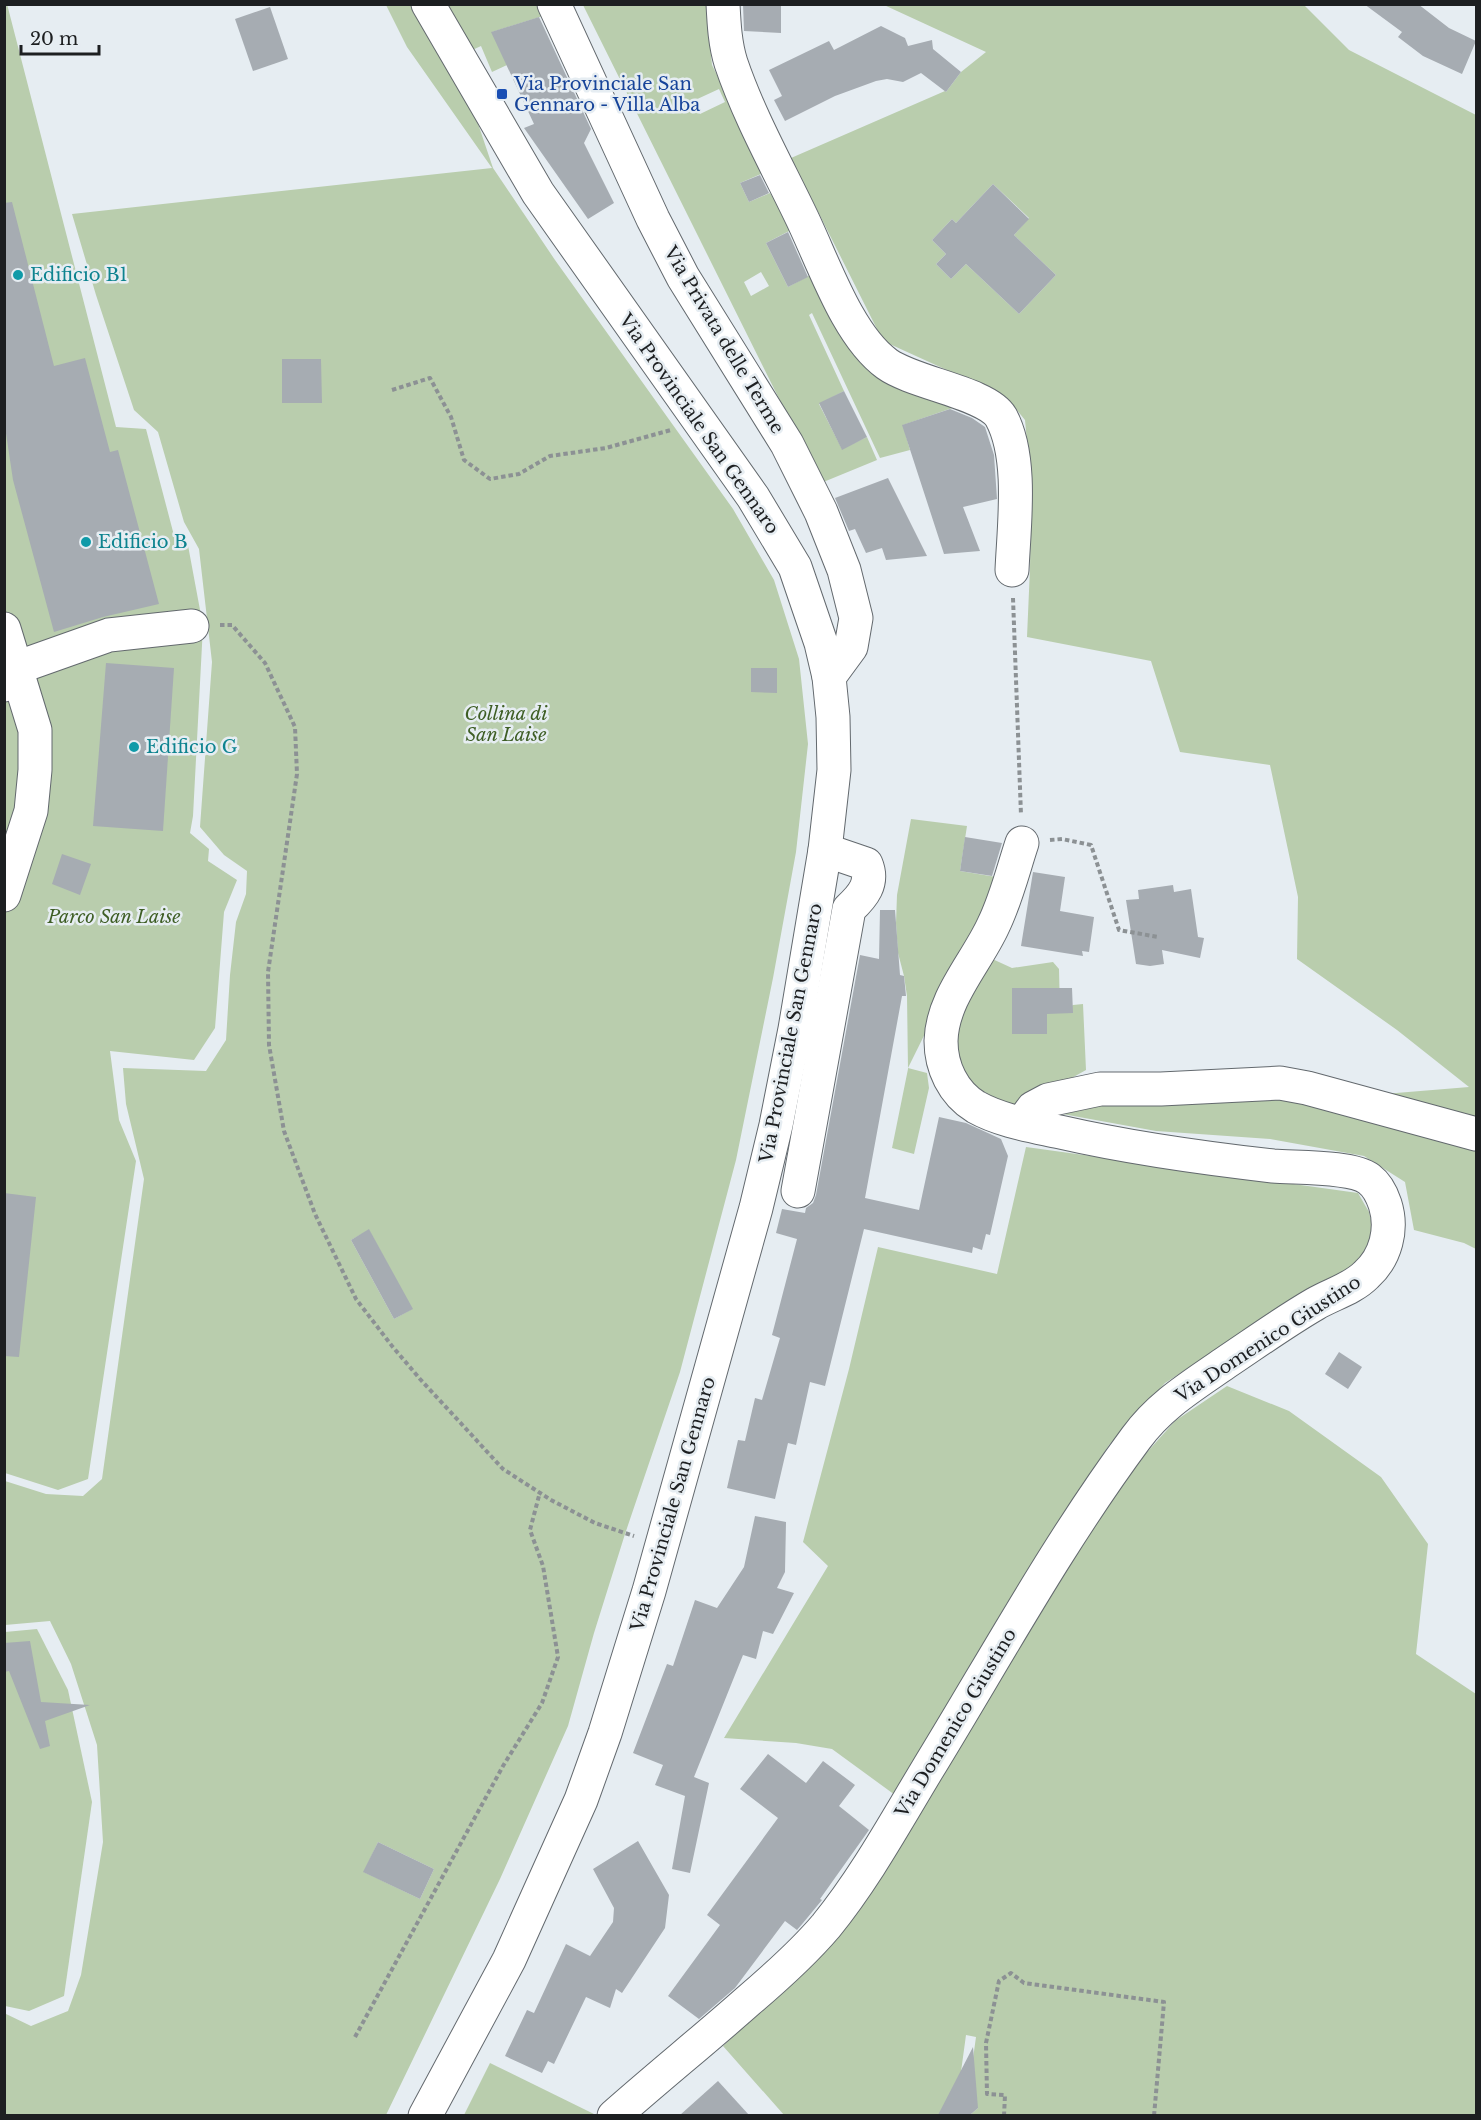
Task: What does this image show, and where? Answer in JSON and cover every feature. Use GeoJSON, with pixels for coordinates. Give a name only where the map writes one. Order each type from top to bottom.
{"type":"FeatureCollection","features":[{"type":"Feature","properties":{"kind":"main road","name":"Via Provinciale San Gennaro"},"geometry":{"type":"LineString","coordinates":[[425,2115],[509,1960],[580,1800],[605,1733],[663,1545],[753,1219],[776,1125],[795,1029],[825,850],[834,770],[829,677],[821,643],[795,567],[753,497],[538,193],[428,4]]}},
{"type":"Feature","properties":{"kind":"main road","name":"Via Privata delle Terme"},"geometry":{"type":"LineString","coordinates":[[554,4],[653,219],[683,278],[787,444],[821,512],[844,570],[856,618],[851,646],[829,677]]}},
{"type":"Feature","properties":{"kind":"main road"},"geometry":{"type":"LineString","coordinates":[[723,4],[726,43],[738,82],[838,296],[860,335],[869,348],[889,366],[984,403],[999,414],[1007,430],[1013,454],[1015,483],[1012,570]]}},
{"type":"Feature","properties":{"kind":"main road"},"geometry":{"type":"LineString","coordinates":[[10,677],[110,635],[192,626]]}},
{"type":"Feature","properties":{"kind":"main road"},"geometry":{"type":"LineString","coordinates":[[4,629],[10,677],[35,730],[35,770],[31,811],[4,895]]}},
{"type":"Feature","properties":{"kind":"main road","name":"Via Domenico Giustino"},"geometry":{"type":"LineString","coordinates":[[614,2115],[676,2065],[774,1979],[825,1926],[870,1864],[1064,1545],[1137,1436],[1159,1410],[1277,1328],[1319,1302],[1352,1286],[1368,1274],[1379,1260],[1387,1242],[1389,1217],[1383,1197],[1371,1180],[1353,1172],[1273,1166],[1110,1143],[1022,1123],[973,1105],[956,1089],[945,1070],[941,1048],[942,1028],[957,989],[994,924],[1022,843]]}},
{"type":"Feature","properties":{"kind":"main road"},"geometry":{"type":"LineString","coordinates":[[798,1191],[849,909],[863,896],[868,883],[869,871],[866,864],[825,850]]}},
{"type":"Feature","properties":{"kind":"main road"},"geometry":{"type":"LineString","coordinates":[[1022,1123],[1033,1108],[1048,1100],[1100,1089],[1161,1089],[1280,1083],[1307,1088],[1476,1134]]}},
{"type":"Feature","properties":{"kind":"path"},"geometry":{"type":"LineString","coordinates":[[392,390],[430,378],[451,417],[464,460],[490,479],[519,474],[550,456],[606,448],[668,433],[693,414]]}},
{"type":"Feature","properties":{"kind":"path"},"geometry":{"type":"LineString","coordinates":[[1012,570],[1022,843],[1062,839],[1091,845],[1119,930],[1158,937]]}},
{"type":"Feature","properties":{"kind":"path"},"geometry":{"type":"LineString","coordinates":[[192,626],[232,625],[265,663],[295,727],[297,774],[268,972],[269,1044],[284,1131],[315,1214],[356,1299],[392,1346],[503,1469],[595,1523],[663,1545]]}},
{"type":"Feature","properties":{"kind":"path"},"geometry":{"type":"LineString","coordinates":[[355,2037],[503,1766],[542,1704],[555,1666],[558,1657],[551,1605],[543,1566],[531,1530],[540,1492]]}},
{"type":"Feature","properties":{"kind":"path"},"geometry":{"type":"LineString","coordinates":[[1004,2115],[1005,2095],[987,2094],[986,2043],[999,1981],[1011,1973],[1024,1983],[1164,2002],[1154,2115]]}},
{"type":"Feature","properties":{"kind":"green space","name":"Parco San Laise"},"geometry":{"type":"Polygon","coordinates":[[[7,4],[116,427],[146,429],[176,543],[187,540],[203,626],[193,816],[190,833],[209,849],[208,861],[237,880],[224,912],[215,1028],[194,1060],[110,1051],[119,1120],[136,1161],[88,1479],[58,1490],[5,1473],[4,5],[7,4]]]}},
{"type":"Feature","properties":{"kind":"green space","name":"Collina di San Laise"},"geometry":{"type":"Polygon","coordinates":[[[386,5],[417,5],[467,91],[493,168],[555,260],[733,509],[774,580],[799,659],[808,744],[796,852],[773,978],[736,1160],[680,1372],[625,1534],[568,1726],[500,1879],[386,2115],[5,2115],[4,2013],[31,2026],[68,2011],[81,1975],[103,1842],[97,1745],[71,1664],[50,1621],[5,1625],[5,1481],[46,1494],[83,1496],[102,1479],[144,1179],[126,1104],[123,1068],[206,1071],[226,1040],[236,922],[246,894],[247,871],[224,855],[200,827],[212,662],[199,549],[184,522],[158,432],[134,410],[72,214],[492,168],[407,47],[386,5]],[[282,359],[282,403],[321,403],[321,359],[282,359]],[[369,1230],[351,1240],[394,1319],[412,1309],[369,1230]],[[378,1842],[364,1872],[420,1899],[434,1869],[378,1842]]]}},
{"type":"Feature","properties":{"kind":"green space"},"geometry":{"type":"Polygon","coordinates":[[[446,5],[541,5],[543,16],[492,32],[507,65],[492,72],[481,46],[468,52],[446,5]]]}},
{"type":"Feature","properties":{"kind":"green space"},"geometry":{"type":"Polygon","coordinates":[[[583,5],[706,5],[712,65],[733,107],[761,174],[740,183],[749,202],[770,193],[793,229],[766,243],[788,287],[814,273],[830,304],[964,404],[903,425],[910,450],[880,458],[812,313],[809,315],[844,391],[819,404],[842,449],[867,437],[877,460],[821,483],[583,5]],[[719,89],[693,101],[700,114],[725,102],[719,89]],[[761,272],[744,282],[751,296],[769,286],[761,272]]]}},
{"type":"Feature","properties":{"kind":"green space"},"geometry":{"type":"Polygon","coordinates":[[[884,5],[1304,5],[1349,50],[1476,115],[1476,1122],[1384,1094],[1469,1087],[1397,1030],[1297,959],[1298,897],[1270,765],[1180,752],[1151,661],[1027,637],[1031,486],[1025,420],[1006,397],[883,341],[791,158],[946,92],[961,72],[986,52],[884,5]],[[993,184],[956,223],[952,219],[932,240],[946,254],[936,264],[951,279],[966,264],[1019,314],[1056,275],[1014,235],[1029,218],[993,184]]]}},
{"type":"Feature","properties":{"kind":"green space"},"geometry":{"type":"Polygon","coordinates":[[[911,819],[967,826],[960,871],[1002,878],[908,1068],[927,1073],[929,1088],[914,1154],[892,1148],[908,1069],[907,996],[898,953],[896,923],[897,895],[911,819]]]}},
{"type":"Feature","properties":{"kind":"green space"},"geometry":{"type":"Polygon","coordinates":[[[988,957],[1012,968],[1053,962],[1059,969],[1060,1013],[1073,1005],[1083,1004],[1086,1070],[1016,1109],[970,1096],[950,1034],[988,957]],[[1012,988],[1013,1034],[1047,1034],[1046,998],[1022,988],[1012,988]]]}},
{"type":"Feature","properties":{"kind":"green space"},"geometry":{"type":"Polygon","coordinates":[[[1301,1097],[1476,1146],[1476,1249],[1464,1243],[1414,1230],[1405,1182],[1364,1156],[1270,1139],[1156,1131],[1046,1111],[1124,1099],[1301,1097]]]}},
{"type":"Feature","properties":{"kind":"green space"},"geometry":{"type":"Polygon","coordinates":[[[1026,1147],[1358,1193],[1369,1212],[1376,1242],[1352,1275],[1277,1311],[1165,1383],[1109,1445],[1007,1603],[895,1795],[832,1749],[796,1743],[724,1738],[828,1566],[803,1542],[849,1369],[878,1247],[997,1274],[1026,1147]]]}},
{"type":"Feature","properties":{"kind":"green space"},"geometry":{"type":"Polygon","coordinates":[[[1227,1386],[1289,1411],[1381,1477],[1428,1544],[1416,1654],[1476,1694],[1476,2115],[970,2115],[978,2108],[939,2113],[939,2115],[784,2115],[723,2046],[828,1947],[942,1774],[1123,1479],[1175,1421],[1227,1386]],[[966,2035],[960,2079],[970,2080],[976,2037],[966,2035]]]}},
{"type":"Feature","properties":{"kind":"green space"},"geometry":{"type":"Polygon","coordinates":[[[37,1629],[68,1690],[92,1802],[64,1996],[29,2011],[5,2006],[5,1632],[37,1629]]]}},
{"type":"Feature","properties":{"kind":"green space"},"geometry":{"type":"Polygon","coordinates":[[[490,2063],[596,2115],[464,2115],[490,2063]]]}},
{"type":"Feature","properties":{"kind":"building"},"geometry":{"type":"Polygon","coordinates":[[[743,4],[781,4],[781,33],[744,31],[743,4]]]}},
{"type":"Feature","properties":{"kind":"building"},"geometry":{"type":"Polygon","coordinates":[[[1364,4],[1418,4],[1449,28],[1476,41],[1462,74],[1423,56],[1398,37],[1402,32],[1364,4]]]}},
{"type":"Feature","properties":{"kind":"building"},"geometry":{"type":"Polygon","coordinates":[[[270,7],[288,59],[253,71],[235,19],[270,7]]]}},
{"type":"Feature","properties":{"kind":"building"},"geometry":{"type":"Polygon","coordinates":[[[539,17],[591,129],[584,143],[614,203],[588,219],[524,128],[534,124],[491,32],[539,17]]]}},
{"type":"Feature","properties":{"kind":"building"},"geometry":{"type":"Polygon","coordinates":[[[881,26],[905,38],[908,46],[932,40],[933,49],[961,72],[946,92],[921,73],[903,82],[887,79],[835,96],[785,121],[774,100],[782,96],[769,70],[829,41],[834,50],[881,26]]]}},
{"type":"Feature","properties":{"kind":"building"},"geometry":{"type":"Polygon","coordinates":[[[760,175],[769,193],[749,202],[740,183],[760,175]]]}},
{"type":"Feature","properties":{"kind":"building"},"geometry":{"type":"Polygon","coordinates":[[[993,184],[1029,219],[1014,235],[1056,275],[1019,314],[966,264],[951,279],[936,264],[946,254],[932,240],[952,219],[956,223],[993,184]]]}},
{"type":"Feature","properties":{"kind":"building","name":"Edificio B"},"geometry":{"type":"Polygon","coordinates":[[[12,202],[54,366],[85,358],[110,452],[118,450],[159,604],[103,617],[54,632],[13,480],[4,420],[4,203],[12,202]]]}},
{"type":"Feature","properties":{"kind":"building"},"geometry":{"type":"Polygon","coordinates":[[[788,232],[808,277],[788,287],[766,243],[788,232]]]}},
{"type":"Feature","properties":{"kind":"building"},"geometry":{"type":"Polygon","coordinates":[[[282,359],[321,359],[322,403],[282,403],[282,359]]]}},
{"type":"Feature","properties":{"kind":"building"},"geometry":{"type":"Polygon","coordinates":[[[844,391],[867,437],[842,450],[819,403],[844,391]]]}},
{"type":"Feature","properties":{"kind":"building"},"geometry":{"type":"Polygon","coordinates":[[[950,409],[972,418],[985,427],[994,455],[997,499],[963,507],[980,551],[944,554],[902,425],[950,409]]]}},
{"type":"Feature","properties":{"kind":"building"},"geometry":{"type":"Polygon","coordinates":[[[888,478],[927,556],[886,560],[882,548],[866,553],[855,529],[849,531],[835,498],[888,478]]]}},
{"type":"Feature","properties":{"kind":"building","name":"Edificio G"},"geometry":{"type":"Polygon","coordinates":[[[106,663],[174,668],[163,831],[93,826],[106,663]]]}},
{"type":"Feature","properties":{"kind":"building"},"geometry":{"type":"Polygon","coordinates":[[[751,668],[777,668],[777,693],[751,692],[751,668]]]}},
{"type":"Feature","properties":{"kind":"building"},"geometry":{"type":"Polygon","coordinates":[[[965,837],[1002,843],[992,876],[960,871],[965,837]]]}},
{"type":"Feature","properties":{"kind":"building"},"geometry":{"type":"Polygon","coordinates":[[[62,854],[91,864],[80,895],[52,884],[62,854]]]}},
{"type":"Feature","properties":{"kind":"building"},"geometry":{"type":"Polygon","coordinates":[[[1033,872],[1065,877],[1060,911],[1094,917],[1089,952],[1082,951],[1083,956],[1021,946],[1033,872]]]}},
{"type":"Feature","properties":{"kind":"building"},"geometry":{"type":"Polygon","coordinates":[[[1173,885],[1174,892],[1191,889],[1198,937],[1204,938],[1200,958],[1162,950],[1164,964],[1150,966],[1136,964],[1126,900],[1139,899],[1138,890],[1173,885]]]}},
{"type":"Feature","properties":{"kind":"building"},"geometry":{"type":"Polygon","coordinates":[[[880,910],[895,910],[900,975],[904,976],[906,996],[902,996],[865,1198],[919,1210],[939,1117],[966,1123],[1001,1139],[1008,1156],[990,1235],[986,1234],[982,1250],[973,1247],[972,1253],[864,1229],[825,1386],[810,1382],[796,1445],[788,1443],[775,1499],[727,1488],[738,1440],[745,1441],[755,1398],[762,1400],[780,1338],[772,1335],[797,1239],[776,1233],[782,1209],[805,1213],[816,1195],[860,955],[879,959],[880,910]]]}},
{"type":"Feature","properties":{"kind":"building"},"geometry":{"type":"Polygon","coordinates":[[[1012,988],[1072,988],[1073,1013],[1047,1014],[1047,1034],[1012,1034],[1012,988]]]}},
{"type":"Feature","properties":{"kind":"building"},"geometry":{"type":"Polygon","coordinates":[[[4,1193],[36,1197],[19,1357],[4,1356],[4,1193]]]}},
{"type":"Feature","properties":{"kind":"building"},"geometry":{"type":"Polygon","coordinates":[[[369,1229],[413,1309],[394,1319],[351,1240],[369,1229]]]}},
{"type":"Feature","properties":{"kind":"building"},"geometry":{"type":"Polygon","coordinates":[[[1339,1352],[1362,1367],[1348,1389],[1325,1374],[1339,1352]]]}},
{"type":"Feature","properties":{"kind":"building"},"geometry":{"type":"Polygon","coordinates":[[[755,1516],[786,1522],[785,1572],[777,1588],[794,1593],[773,1634],[763,1631],[756,1659],[743,1655],[694,1777],[709,1783],[690,1873],[672,1869],[685,1796],[655,1785],[663,1765],[633,1753],[667,1664],[673,1666],[695,1600],[717,1608],[744,1567],[755,1516]]]}},
{"type":"Feature","properties":{"kind":"building"},"geometry":{"type":"Polygon","coordinates":[[[30,1641],[41,1702],[90,1705],[45,1721],[50,1746],[40,1749],[9,1671],[4,1672],[4,1643],[30,1641]]]}},
{"type":"Feature","properties":{"kind":"building"},"geometry":{"type":"Polygon","coordinates":[[[768,1754],[806,1783],[823,1761],[855,1785],[839,1806],[869,1830],[820,1899],[822,1900],[797,1930],[785,1921],[735,1988],[699,2019],[668,1996],[720,1925],[707,1915],[778,1818],[740,1789],[768,1754]]]}},
{"type":"Feature","properties":{"kind":"building"},"geometry":{"type":"Polygon","coordinates":[[[638,1841],[669,1895],[665,1928],[622,1993],[616,1989],[610,2008],[586,1997],[554,2064],[548,2061],[542,2073],[505,2056],[527,2010],[534,2013],[566,1944],[590,1956],[613,1922],[614,1908],[593,1869],[638,1841]]]}},
{"type":"Feature","properties":{"kind":"building"},"geometry":{"type":"Polygon","coordinates":[[[378,1842],[434,1869],[420,1899],[363,1872],[378,1842]]]}},
{"type":"Feature","properties":{"kind":"building"},"geometry":{"type":"Polygon","coordinates":[[[973,2047],[978,2108],[970,2115],[938,2115],[973,2047]]]}},
{"type":"Feature","properties":{"kind":"building"},"geometry":{"type":"Polygon","coordinates":[[[718,2081],[749,2115],[680,2115],[718,2081]]]}},
{"type":"Feature","properties":{"kind":"place","name":"Via Provinciale San Gennaro - Villa Alba"},"geometry":{"type":"Point","coordinates":[502,94]}},
{"type":"Feature","properties":{"kind":"place","name":"Edificio B1"},"geometry":{"type":"Point","coordinates":[18,275]}},
{"type":"Feature","properties":{"kind":"place","name":"Edificio B"},"geometry":{"type":"Point","coordinates":[86,542]}},
{"type":"Feature","properties":{"kind":"place","name":"Edificio G"},"geometry":{"type":"Point","coordinates":[134,747]}}]}
